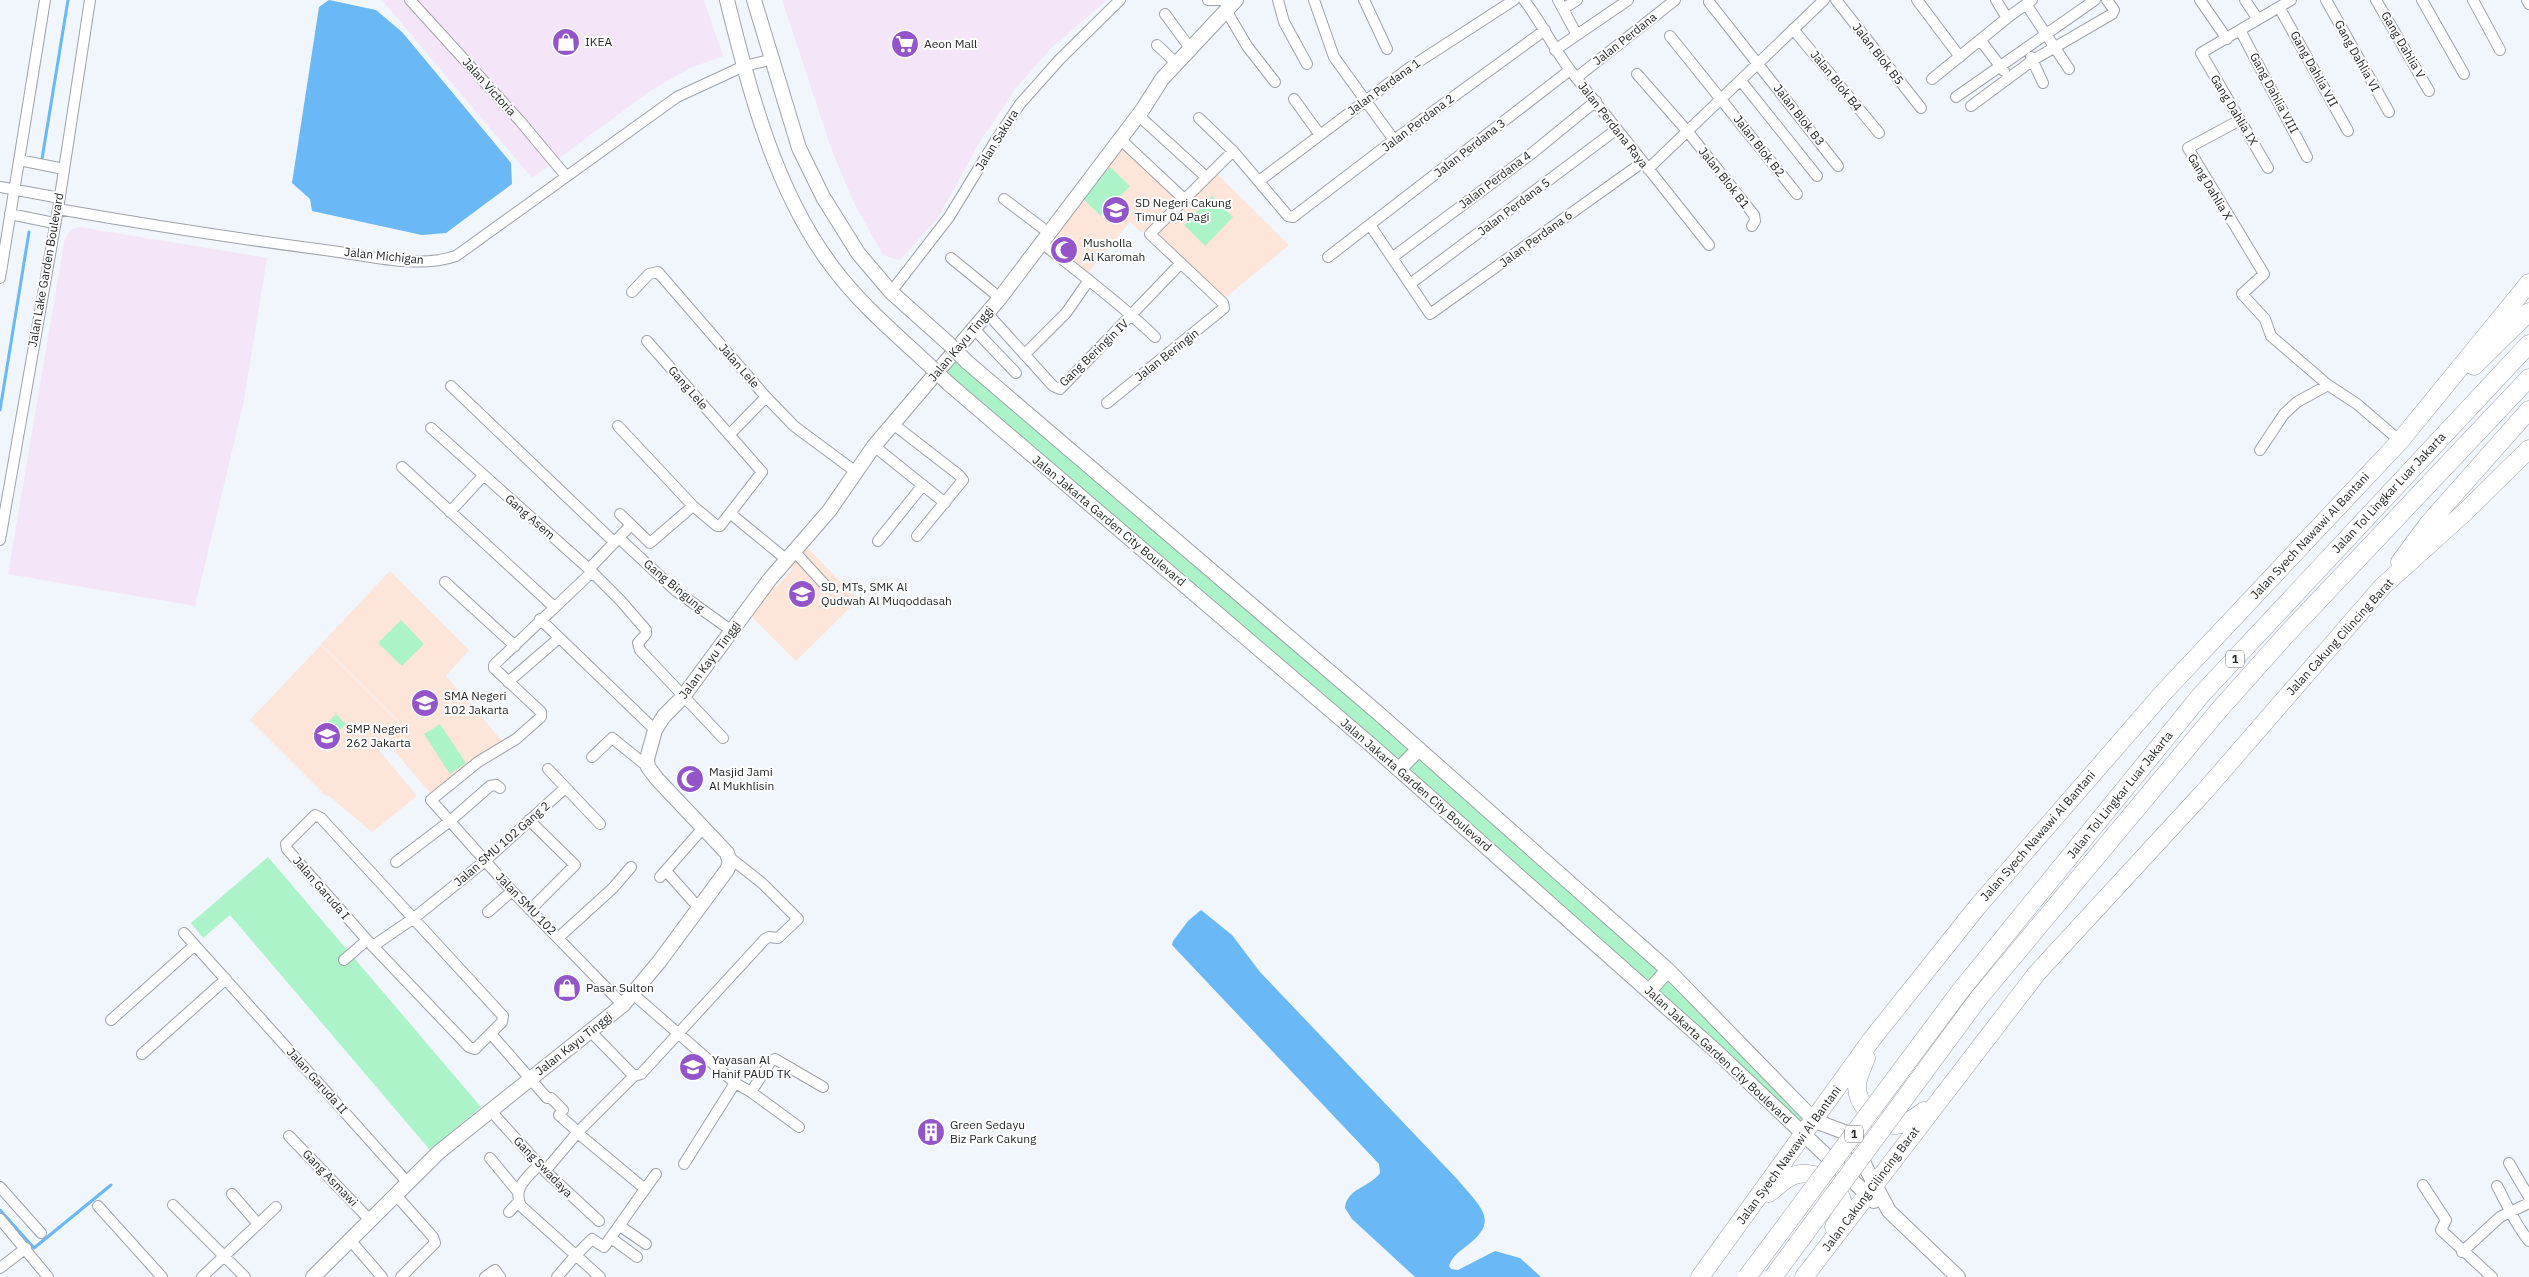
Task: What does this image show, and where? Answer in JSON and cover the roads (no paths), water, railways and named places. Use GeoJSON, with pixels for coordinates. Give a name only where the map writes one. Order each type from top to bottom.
{"type":"FeatureCollection","features":[{"type":"Feature","properties":{"kind":"highway"},"geometry":{"type":"LineString","coordinates":[[2413,426],[2529,283]]}},
{"type":"Feature","properties":{"kind":"highway"},"geometry":{"type":"LineString","coordinates":[[2413,426],[2529,312]]}},
{"type":"Feature","properties":{"kind":"highway","name":"Jalan Tol Lingkar Luar Jakarta"},"geometry":{"type":"LineString","coordinates":[[1747,1277],[1961,990],[2201,695],[2529,344]]}},
{"type":"Feature","properties":{"kind":"highway","name":"Jalan Tol Lingkar Luar Jakarta"},"geometry":{"type":"LineString","coordinates":[[1773,1277],[1978,999],[2226,702],[2292,629],[2529,378]]}},
{"type":"Feature","properties":{"kind":"highway"},"geometry":{"type":"LineString","coordinates":[[2383,586],[2429,523],[2529,410]]}},
{"type":"Feature","properties":{"kind":"highway","name":"Jalan Syech Nawawi Al Bantani"},"geometry":{"type":"LineString","coordinates":[[1700,1277],[1872,1039],[1978,906],[2157,700],[2413,426]]}},
{"type":"Feature","properties":{"kind":"highway","name":"Jalan Cakung Cilincing Barat"},"geometry":{"type":"LineString","coordinates":[[1804,1277],[2037,973],[2204,792],[2383,586],[2464,513],[2529,449]]}},
{"type":"Feature","properties":{"kind":"highway"},"geometry":{"type":"LineString","coordinates":[[1872,1039],[1857,1083],[1861,1104],[1866,1109],[1886,1124],[1896,1125],[1914,1118],[1939,1101]]}},
{"type":"Feature","properties":{"kind":"highway"},"geometry":{"type":"LineString","coordinates":[[1749,1210],[1786,1179],[1795,1175],[1814,1175],[1824,1179],[1841,1198],[1843,1207],[1818,1259]]}},
{"type":"Feature","properties":{"kind":"street"},"geometry":{"type":"LineString","coordinates":[[0,278],[45,0]]}},
{"type":"Feature","properties":{"kind":"street","name":"Jalan Lake Garden Boulevard"},"geometry":{"type":"LineString","coordinates":[[0,540],[54,223],[59,204],[90,0]]}},
{"type":"Feature","properties":{"kind":"street","name":"Jalan Victoria"},"geometry":{"type":"LineString","coordinates":[[410,0],[520,121],[566,176]]}},
{"type":"Feature","properties":{"kind":"street","name":"Jalan Jakarta Garden City Boulevard"},"geometry":{"type":"LineString","coordinates":[[727,0],[744,66],[774,157],[795,210],[834,269],[876,316],[949,384],[1399,769],[1649,991],[1809,1128],[1847,1133],[1856,1142],[1871,1190]]}},
{"type":"Feature","properties":{"kind":"street","name":"Jalan Jakarta Garden City Boulevard"},"geometry":{"type":"LineString","coordinates":[[754,0],[774,59],[800,148],[823,197],[858,253],[891,292],[968,362],[1419,749],[1668,970],[1809,1128],[1871,1190],[1892,1214],[1958,1277]]}},
{"type":"Feature","properties":{"kind":"street","name":"Jalan Sakura"},"geometry":{"type":"LineString","coordinates":[[891,292],[950,217],[1020,104],[1060,59],[1120,0]]}},
{"type":"Feature","properties":{"kind":"street"},"geometry":{"type":"LineString","coordinates":[[1208,0],[1224,5],[1247,46],[1275,82]]}},
{"type":"Feature","properties":{"kind":"street","name":"Jalan Kayu Tinggi"},"geometry":{"type":"LineString","coordinates":[[648,767],[648,753],[655,730],[664,716],[682,698],[791,556],[829,511],[874,446],[1000,298],[1138,115],[1162,79],[1190,48],[1224,5],[1236,0]]}},
{"type":"Feature","properties":{"kind":"street"},"geometry":{"type":"LineString","coordinates":[[1278,0],[1284,22],[1307,64]]}},
{"type":"Feature","properties":{"kind":"street"},"geometry":{"type":"LineString","coordinates":[[1314,0],[1334,57],[1394,140]]}},
{"type":"Feature","properties":{"kind":"street"},"geometry":{"type":"LineString","coordinates":[[1364,0],[1387,49]]}},
{"type":"Feature","properties":{"kind":"street","name":"Jalan Perdana 1"},"geometry":{"type":"LineString","coordinates":[[1259,181],[1409,68],[1514,0]]}},
{"type":"Feature","properties":{"kind":"street","name":"Jalan Perdana Raya"},"geometry":{"type":"LineString","coordinates":[[1524,0],[1545,30],[1555,50],[1573,74],[1709,245]]}},
{"type":"Feature","properties":{"kind":"street"},"geometry":{"type":"LineString","coordinates":[[1576,33],[1561,4],[1577,0]]}},
{"type":"Feature","properties":{"kind":"street","name":"Jalan Perdana"},"geometry":{"type":"LineString","coordinates":[[1573,74],[1675,0]]}},
{"type":"Feature","properties":{"kind":"street","name":"Jalan Perdana 6"},"geometry":{"type":"LineString","coordinates":[[1410,284],[1428,313],[1432,314],[1645,165],[1688,132],[1824,0]]}},
{"type":"Feature","properties":{"kind":"street","name":"Jalan Blok B5"},"geometry":{"type":"LineString","coordinates":[[1836,0],[1921,108]]}},
{"type":"Feature","properties":{"kind":"street"},"geometry":{"type":"LineString","coordinates":[[1917,0],[1960,57]]}},
{"type":"Feature","properties":{"kind":"street"},"geometry":{"type":"LineString","coordinates":[[1996,0],[2007,18]]}},
{"type":"Feature","properties":{"kind":"street"},"geometry":{"type":"LineString","coordinates":[[1956,97],[2095,0]]}},
{"type":"Feature","properties":{"kind":"street"},"geometry":{"type":"LineString","coordinates":[[1971,106],[2033,60],[2055,49],[2112,14],[2114,10],[2107,0]]}},
{"type":"Feature","properties":{"kind":"street"},"geometry":{"type":"LineString","coordinates":[[2200,0],[2227,39],[2257,18],[2292,0]]}},
{"type":"Feature","properties":{"kind":"street"},"geometry":{"type":"LineString","coordinates":[[2245,0],[2257,18]]}},
{"type":"Feature","properties":{"kind":"street","name":"Gang Dahlia VI"},"geometry":{"type":"LineString","coordinates":[[2326,0],[2389,112]]}},
{"type":"Feature","properties":{"kind":"street","name":"Gang Dahlia V"},"geometry":{"type":"LineString","coordinates":[[2376,0],[2429,91]]}},
{"type":"Feature","properties":{"kind":"street"},"geometry":{"type":"LineString","coordinates":[[2422,0],[2464,74]]}},
{"type":"Feature","properties":{"kind":"street"},"geometry":{"type":"LineString","coordinates":[[2473,0],[2500,50]]}},
{"type":"Feature","properties":{"kind":"street"},"geometry":{"type":"LineString","coordinates":[[2527,0],[2529,4]]}},
{"type":"Feature","properties":{"kind":"street"},"geometry":{"type":"LineString","coordinates":[[1555,50],[1576,33],[1625,1]]}},
{"type":"Feature","properties":{"kind":"street","name":"Jalan Blok B3"},"geometry":{"type":"LineString","coordinates":[[1709,2],[1759,63],[1838,166]]}},
{"type":"Feature","properties":{"kind":"street"},"geometry":{"type":"LineString","coordinates":[[1932,79],[2029,2],[2045,34],[2069,69]]}},
{"type":"Feature","properties":{"kind":"street","name":"Gang Dahlia VII"},"geometry":{"type":"LineString","coordinates":[[2279,7],[2348,131]]}},
{"type":"Feature","properties":{"kind":"street"},"geometry":{"type":"LineString","coordinates":[[1165,14],[1190,48]]}},
{"type":"Feature","properties":{"kind":"street","name":"Jalan Blok B4"},"geometry":{"type":"LineString","coordinates":[[1793,29],[1879,133]]}},
{"type":"Feature","properties":{"kind":"street","name":"Jalan Perdana 2"},"geometry":{"type":"LineString","coordinates":[[1259,181],[1288,216],[1293,217],[1394,140],[1545,30]]}},
{"type":"Feature","properties":{"kind":"street","name":"Gang Dahlia VIII"},"geometry":{"type":"LineString","coordinates":[[2240,30],[2307,157]]}},
{"type":"Feature","properties":{"kind":"street","name":"Jalan Blok B2"},"geometry":{"type":"LineString","coordinates":[[1670,36],[1722,98],[1797,194]]}},
{"type":"Feature","properties":{"kind":"street","name":"Gang Dahlia IX"},"geometry":{"type":"LineString","coordinates":[[2227,39],[2201,52],[2268,168]]}},
{"type":"Feature","properties":{"kind":"street"},"geometry":{"type":"LineString","coordinates":[[1981,41],[2009,78]]}},
{"type":"Feature","properties":{"kind":"street"},"geometry":{"type":"LineString","coordinates":[[1157,45],[1176,63]]}},
{"type":"Feature","properties":{"kind":"street"},"geometry":{"type":"LineString","coordinates":[[2025,48],[2033,60],[2043,83]]}},
{"type":"Feature","properties":{"kind":"street","name":"Jalan Michigan"},"geometry":{"type":"LineString","coordinates":[[0,187],[14,189],[59,204],[279,244],[413,262],[444,260],[456,256],[677,97],[744,66],[774,59]]}},
{"type":"Feature","properties":{"kind":"street","name":"Jalan Perdana 3"},"geometry":{"type":"LineString","coordinates":[[1328,257],[1573,74]]}},
{"type":"Feature","properties":{"kind":"street","name":"Jalan Blok B1"},"geometry":{"type":"LineString","coordinates":[[1637,74],[1688,132],[1754,215],[1755,221],[1752,226]]}},
{"type":"Feature","properties":{"kind":"street"},"geometry":{"type":"LineString","coordinates":[[1741,81],[1817,176]]}},
{"type":"Feature","properties":{"kind":"street"},"geometry":{"type":"LineString","coordinates":[[1294,99],[1320,135]]}},
{"type":"Feature","properties":{"kind":"street","name":"Jalan Perdana 4"},"geometry":{"type":"LineString","coordinates":[[1393,257],[1531,154],[1596,101]]}},
{"type":"Feature","properties":{"kind":"street"},"geometry":{"type":"LineString","coordinates":[[1138,115],[1206,177]]}},
{"type":"Feature","properties":{"kind":"street"},"geometry":{"type":"LineString","coordinates":[[1200,118],[1233,150],[1259,181]]}},
{"type":"Feature","properties":{"kind":"street","name":"Gang Dahlia X"},"geometry":{"type":"LineString","coordinates":[[2240,120],[2188,148],[2264,274],[2242,294],[2265,319],[2271,336],[2328,385]]}},
{"type":"Feature","properties":{"kind":"street","name":"Jalan Perdana 5"},"geometry":{"type":"LineString","coordinates":[[1410,284],[1617,129]]}},
{"type":"Feature","properties":{"kind":"street"},"geometry":{"type":"LineString","coordinates":[[1119,138],[1184,199]]}},
{"type":"Feature","properties":{"kind":"street"},"geometry":{"type":"LineString","coordinates":[[1181,263],[1150,234],[1233,150]]}},
{"type":"Feature","properties":{"kind":"street"},"geometry":{"type":"LineString","coordinates":[[19,160],[64,169]]}},
{"type":"Feature","properties":{"kind":"street"},"geometry":{"type":"LineString","coordinates":[[1004,199],[1089,280],[1133,316],[1155,337]]}},
{"type":"Feature","properties":{"kind":"street"},"geometry":{"type":"LineString","coordinates":[[10,214],[54,223]]}},
{"type":"Feature","properties":{"kind":"street"},"geometry":{"type":"LineString","coordinates":[[1370,225],[1410,284]]}},
{"type":"Feature","properties":{"kind":"street"},"geometry":{"type":"LineString","coordinates":[[951,258],[1000,298]]}},
{"type":"Feature","properties":{"kind":"street","name":"Jalan Beringin"},"geometry":{"type":"LineString","coordinates":[[1107,402],[1222,311],[1224,306],[1181,263]]}},
{"type":"Feature","properties":{"kind":"street","name":"Gang Beringin IV"},"geometry":{"type":"LineString","coordinates":[[987,313],[1053,386],[1060,389],[1133,316],[1181,263]]}},
{"type":"Feature","properties":{"kind":"street","name":"Jalan Lele"},"geometry":{"type":"LineString","coordinates":[[632,292],[652,271],[658,272],[766,397],[815,443],[856,472]]}},
{"type":"Feature","properties":{"kind":"street"},"geometry":{"type":"LineString","coordinates":[[1025,354],[1066,313],[1089,280]]}},
{"type":"Feature","properties":{"kind":"street"},"geometry":{"type":"LineString","coordinates":[[974,329],[1016,373]]}},
{"type":"Feature","properties":{"kind":"street","name":"Gang Lele"},"geometry":{"type":"LineString","coordinates":[[647,341],[762,472],[731,514]]}},
{"type":"Feature","properties":{"kind":"street"},"geometry":{"type":"LineString","coordinates":[[2260,450],[2284,414],[2297,402],[2328,385],[2357,404],[2400,441]]}},
{"type":"Feature","properties":{"kind":"street","name":"Gang Bingung"},"geometry":{"type":"LineString","coordinates":[[451,386],[616,540],[676,591],[732,632]]}},
{"type":"Feature","properties":{"kind":"street"},"geometry":{"type":"LineString","coordinates":[[729,436],[766,397]]}},
{"type":"Feature","properties":{"kind":"street"},"geometry":{"type":"LineString","coordinates":[[893,424],[962,478],[962,483],[917,536]]}},
{"type":"Feature","properties":{"kind":"street"},"geometry":{"type":"LineString","coordinates":[[618,426],[693,506],[718,526],[731,514],[791,556],[826,586]]}},
{"type":"Feature","properties":{"kind":"street","name":"Gang Asem"},"geometry":{"type":"LineString","coordinates":[[431,428],[590,570],[645,627],[646,634],[638,643],[640,650],[682,698]]}},
{"type":"Feature","properties":{"kind":"street"},"geometry":{"type":"LineString","coordinates":[[874,446],[945,503]]}},
{"type":"Feature","properties":{"kind":"street"},"geometry":{"type":"LineString","coordinates":[[402,467],[553,606]]}},
{"type":"Feature","properties":{"kind":"street"},"geometry":{"type":"LineString","coordinates":[[450,512],[483,476]]}},
{"type":"Feature","properties":{"kind":"street"},"geometry":{"type":"LineString","coordinates":[[878,541],[923,485]]}},
{"type":"Feature","properties":{"kind":"street"},"geometry":{"type":"LineString","coordinates":[[620,514],[647,542],[653,542],[693,506]]}},
{"type":"Feature","properties":{"kind":"street"},"geometry":{"type":"LineString","coordinates":[[559,638],[508,682],[494,668],[494,665],[590,570],[631,525]]}},
{"type":"Feature","properties":{"kind":"street"},"geometry":{"type":"LineString","coordinates":[[445,582],[515,646]]}},
{"type":"Feature","properties":{"kind":"street"},"geometry":{"type":"LineString","coordinates":[[540,619],[655,730]]}},
{"type":"Feature","properties":{"kind":"street","name":"Jalan SMU 102"},"geometry":{"type":"LineString","coordinates":[[508,682],[541,712],[541,717],[516,739],[478,762],[431,800],[512,891],[623,1006]]}},
{"type":"Feature","properties":{"kind":"street"},"geometry":{"type":"LineString","coordinates":[[682,698],[723,738]]}},
{"type":"Feature","properties":{"kind":"street"},"geometry":{"type":"LineString","coordinates":[[508,1212],[518,1197],[527,1177],[542,1168],[634,1076],[641,1074],[766,939],[769,937],[778,938],[797,920],[797,917],[762,883],[729,857],[648,767],[612,738],[592,757]]}},
{"type":"Feature","properties":{"kind":"street"},"geometry":{"type":"LineString","coordinates":[[1399,769],[1419,749]]}},
{"type":"Feature","properties":{"kind":"street"},"geometry":{"type":"LineString","coordinates":[[548,769],[600,824]]}},
{"type":"Feature","properties":{"kind":"street"},"geometry":{"type":"LineString","coordinates":[[396,862],[450,821],[490,786],[496,785],[500,788]]}},
{"type":"Feature","properties":{"kind":"street","name":"Jalan SMU 102 Gang 2"},"geometry":{"type":"LineString","coordinates":[[344,960],[414,918],[485,861],[565,788]]}},
{"type":"Feature","properties":{"kind":"street","name":"Jalan Garuda I"},"geometry":{"type":"LineString","coordinates":[[315,816],[321,818],[414,918],[503,1016],[502,1022],[475,1049],[472,1049],[370,943],[286,846],[315,816]]}},
{"type":"Feature","properties":{"kind":"street"},"geometry":{"type":"LineString","coordinates":[[529,820],[575,865],[530,910]]}},
{"type":"Feature","properties":{"kind":"street"},"geometry":{"type":"LineString","coordinates":[[698,907],[663,874],[703,828]]}},
{"type":"Feature","properties":{"kind":"street","name":"Jalan Kayu Tinggi"},"geometry":{"type":"LineString","coordinates":[[312,1277],[443,1149],[623,1006],[659,962],[727,870],[729,857]]}},
{"type":"Feature","properties":{"kind":"street"},"geometry":{"type":"LineString","coordinates":[[558,938],[612,888],[631,867]]}},
{"type":"Feature","properties":{"kind":"street"},"geometry":{"type":"LineString","coordinates":[[488,912],[512,891]]}},
{"type":"Feature","properties":{"kind":"street","name":"Jalan Garuda II"},"geometry":{"type":"LineString","coordinates":[[184,933],[408,1183]]}},
{"type":"Feature","properties":{"kind":"street"},"geometry":{"type":"LineString","coordinates":[[111,1020],[195,945]]}},
{"type":"Feature","properties":{"kind":"street"},"geometry":{"type":"LineString","coordinates":[[1649,991],[1668,970]]}},
{"type":"Feature","properties":{"kind":"street"},"geometry":{"type":"LineString","coordinates":[[142,1054],[226,979]]}},
{"type":"Feature","properties":{"kind":"street"},"geometry":{"type":"LineString","coordinates":[[633,994],[735,1083],[751,1092],[799,1127]]}},
{"type":"Feature","properties":{"kind":"street"},"geometry":{"type":"LineString","coordinates":[[592,1032],[634,1076]]}},
{"type":"Feature","properties":{"kind":"street"},"geometry":{"type":"LineString","coordinates":[[491,1034],[547,1098],[551,1098],[563,1110],[558,1115],[645,1189]]}},
{"type":"Feature","properties":{"kind":"street"},"geometry":{"type":"LineString","coordinates":[[751,1092],[771,1061],[775,1059],[823,1087]]}},
{"type":"Feature","properties":{"kind":"street"},"geometry":{"type":"LineString","coordinates":[[684,1164],[735,1083]]}},
{"type":"Feature","properties":{"kind":"street","name":"Gang Swadaya"},"geometry":{"type":"LineString","coordinates":[[490,1110],[542,1168],[599,1222]]}},
{"type":"Feature","properties":{"kind":"street","name":"Gang Asmawi"},"geometry":{"type":"LineString","coordinates":[[289,1136],[370,1220]]}},
{"type":"Feature","properties":{"kind":"street"},"geometry":{"type":"LineString","coordinates":[[490,1158],[518,1197],[524,1209],[600,1277]]}},
{"type":"Feature","properties":{"kind":"street"},"geometry":{"type":"LineString","coordinates":[[2508,1164],[2529,1197]]}},
{"type":"Feature","properties":{"kind":"street"},"geometry":{"type":"LineString","coordinates":[[557,1277],[589,1236],[604,1247],[656,1174]]}},
{"type":"Feature","properties":{"kind":"street"},"geometry":{"type":"LineString","coordinates":[[2423,1185],[2446,1220],[2441,1230],[2462,1252],[2492,1277]]}},
{"type":"Feature","properties":{"kind":"street"},"geometry":{"type":"LineString","coordinates":[[2496,1186],[2511,1210],[2512,1218],[2529,1241]]}},
{"type":"Feature","properties":{"kind":"street"},"geometry":{"type":"LineString","coordinates":[[0,1187],[41,1232]]}},
{"type":"Feature","properties":{"kind":"street"},"geometry":{"type":"LineString","coordinates":[[232,1194],[258,1224]]}},
{"type":"Feature","properties":{"kind":"street"},"geometry":{"type":"LineString","coordinates":[[395,1194],[433,1237],[435,1244],[401,1277]]}},
{"type":"Feature","properties":{"kind":"street"},"geometry":{"type":"LineString","coordinates":[[2462,1252],[2500,1217],[2511,1210],[2529,1203]]}},
{"type":"Feature","properties":{"kind":"street"},"geometry":{"type":"LineString","coordinates":[[173,1205],[245,1277]]}},
{"type":"Feature","properties":{"kind":"street"},"geometry":{"type":"LineString","coordinates":[[98,1206],[162,1277]]}},
{"type":"Feature","properties":{"kind":"street"},"geometry":{"type":"LineString","coordinates":[[202,1277],[276,1207]]}},
{"type":"Feature","properties":{"kind":"street"},"geometry":{"type":"LineString","coordinates":[[1,1222],[26,1248],[48,1277]]}},
{"type":"Feature","properties":{"kind":"street"},"geometry":{"type":"LineString","coordinates":[[620,1226],[646,1244]]}},
{"type":"Feature","properties":{"kind":"street"},"geometry":{"type":"LineString","coordinates":[[611,1238],[637,1257]]}},
{"type":"Feature","properties":{"kind":"street"},"geometry":{"type":"LineString","coordinates":[[350,1240],[382,1277]]}},
{"type":"Feature","properties":{"kind":"street"},"geometry":{"type":"LineString","coordinates":[[0,1268],[26,1248]]}},
{"type":"Feature","properties":{"kind":"street"},"geometry":{"type":"LineString","coordinates":[[485,1277],[495,1270],[500,1277]]}},
{"type":"Feature","properties":{"kind":"water"},"geometry":{"type":"Polygon","coordinates":[[[329,0],[376,10],[402,32],[511,163],[512,184],[446,233],[422,235],[312,211],[310,199],[292,183],[319,7],[329,0]]]}},
{"type":"Feature","properties":{"kind":"water"},"geometry":{"type":"Polygon","coordinates":[[[1201,910],[1232,935],[1260,972],[1458,1180],[1480,1207],[1485,1222],[1482,1230],[1475,1239],[1453,1258],[1449,1266],[1451,1269],[1458,1270],[1495,1251],[1520,1258],[1541,1277],[1415,1277],[1352,1219],[1345,1208],[1347,1201],[1354,1192],[1380,1173],[1379,1164],[1172,945],[1188,921],[1201,910]]]}},
{"type":"Feature","properties":{"kind":"waterway"},"geometry":{"type":"LineString","coordinates":[[42,159],[68,0]]}},
{"type":"Feature","properties":{"kind":"waterway"},"geometry":{"type":"LineString","coordinates":[[0,410],[29,232]]}},
{"type":"Feature","properties":{"kind":"waterway"},"geometry":{"type":"LineString","coordinates":[[0,1210],[34,1248],[111,1185]]}},
{"type":"Feature","properties":{"kind":"place","name":"IKEA"},"geometry":{"type":"Point","coordinates":[566,42]}},
{"type":"Feature","properties":{"kind":"place","name":"Aeon Mall"},"geometry":{"type":"Point","coordinates":[905,44]}},
{"type":"Feature","properties":{"kind":"place","name":"SD Negeri Cakung Timur 04 Pagi"},"geometry":{"type":"Point","coordinates":[1116,210]}},
{"type":"Feature","properties":{"kind":"place","name":"Musholla Al Karomah"},"geometry":{"type":"Point","coordinates":[1064,250]}},
{"type":"Feature","properties":{"kind":"place","name":"SD, MTs, SMK Al Qudwah Al Muqoddasah"},"geometry":{"type":"Point","coordinates":[802,594]}},
{"type":"Feature","properties":{"kind":"place","name":"SMA Negeri 102 Jakarta"},"geometry":{"type":"Point","coordinates":[425,703]}},
{"type":"Feature","properties":{"kind":"place","name":"SMP Negeri 262 Jakarta"},"geometry":{"type":"Point","coordinates":[327,736]}},
{"type":"Feature","properties":{"kind":"place","name":"Masjid Jami Al Mukhlisin"},"geometry":{"type":"Point","coordinates":[690,779]}},
{"type":"Feature","properties":{"kind":"place","name":"Pasar Sulton"},"geometry":{"type":"Point","coordinates":[567,988]}},
{"type":"Feature","properties":{"kind":"place","name":"Yayasan Al Hanif PAUD TK"},"geometry":{"type":"Point","coordinates":[693,1067]}},
{"type":"Feature","properties":{"kind":"place","name":"Green Sedayu Biz Park Cakung"},"geometry":{"type":"Point","coordinates":[931,1132]}}]}
